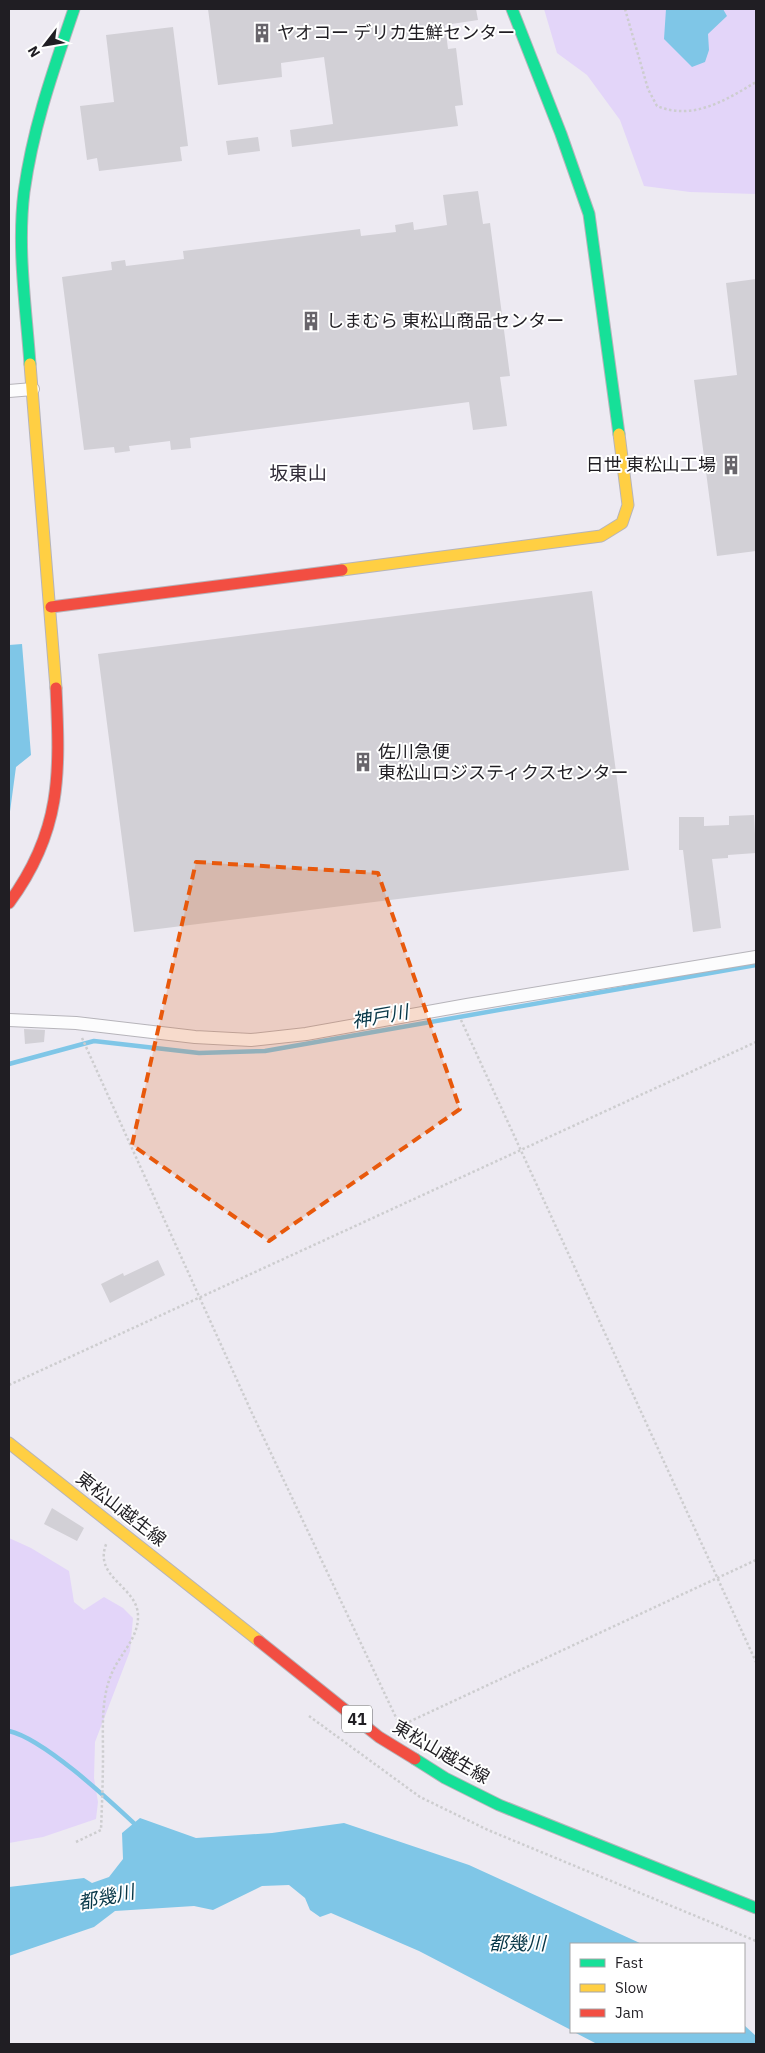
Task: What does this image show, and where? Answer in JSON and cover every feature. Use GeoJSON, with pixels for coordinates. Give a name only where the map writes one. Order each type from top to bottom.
{"type":"FeatureCollection","features":[{"type":"Feature","properties":{"kind":"street"},"geometry":{"type":"LineString","coordinates":[[9,903],[34,868],[44,846],[55,806],[59,742],[51,607],[22,252],[24,193],[41,104],[74,9]]}},
{"type":"Feature","properties":{"kind":"street"},"geometry":{"type":"LineString","coordinates":[[51,607],[582,540],[601,536],[622,523],[628,505],[589,214],[568,151],[512,9]]}},
{"type":"Feature","properties":{"kind":"street"},"geometry":{"type":"LineString","coordinates":[[9,390],[33,388]]}},
{"type":"Feature","properties":{"kind":"street"},"geometry":{"type":"LineString","coordinates":[[9,1020],[76,1023],[195,1037],[251,1040],[306,1034],[756,957]]}},
{"type":"Feature","properties":{"kind":"street","name":"東松山越生線"},"geometry":{"type":"LineString","coordinates":[[9,1443],[379,1737],[445,1778],[499,1805],[756,1908]]}},
{"type":"Feature","properties":{"kind":"path"},"geometry":{"type":"LineString","coordinates":[[625,9],[648,89],[658,106],[681,112],[704,109],[724,101],[756,82]]}},
{"type":"Feature","properties":{"kind":"path"},"geometry":{"type":"LineString","coordinates":[[455,1007],[756,1662]]}},
{"type":"Feature","properties":{"kind":"path"},"geometry":{"type":"LineString","coordinates":[[76,1023],[198,1296],[400,1726]]}},
{"type":"Feature","properties":{"kind":"path"},"geometry":{"type":"LineString","coordinates":[[9,1385],[198,1296],[756,1042]]}},
{"type":"Feature","properties":{"kind":"path"},"geometry":{"type":"LineString","coordinates":[[76,1842],[101,1830],[103,1712],[111,1674],[138,1629],[138,1614],[134,1602],[108,1571],[103,1554],[114,1526]]}},
{"type":"Feature","properties":{"kind":"path"},"geometry":{"type":"LineString","coordinates":[[379,1737],[756,1560]]}},
{"type":"Feature","properties":{"kind":"path"},"geometry":{"type":"LineString","coordinates":[[309,1716],[420,1797],[488,1830],[756,1941]]}},
{"type":"Feature","properties":{"kind":"highlighted area"},"geometry":{"type":"Polygon","coordinates":[[[196,862],[378,873],[460,1109],[269,1241],[132,1145],[196,862]]]}},
{"type":"Feature","properties":{"kind":"shaded area"},"geometry":{"type":"Polygon","coordinates":[[[544,9],[756,9],[756,194],[690,192],[644,186],[620,120],[587,75],[557,53],[544,9]]]}},
{"type":"Feature","properties":{"kind":"shaded area"},"geometry":{"type":"Polygon","coordinates":[[[9,1538],[31,1548],[69,1571],[74,1602],[84,1610],[104,1597],[123,1608],[133,1618],[130,1651],[95,1742],[94,1778],[98,1802],[96,1819],[43,1837],[9,1843],[9,1538]]]}},
{"type":"Feature","properties":{"kind":"water"},"geometry":{"type":"Polygon","coordinates":[[[666,9],[723,9],[727,16],[708,34],[709,50],[705,62],[692,67],[664,39],[666,9]]]}},
{"type":"Feature","properties":{"kind":"water"},"geometry":{"type":"Polygon","coordinates":[[[22,644],[31,755],[16,767],[9,819],[9,645],[22,644]]]}},
{"type":"Feature","properties":{"kind":"water","name":"都幾川"},"geometry":{"type":"Polygon","coordinates":[[[140,1818],[196,1838],[272,1833],[344,1823],[469,1865],[640,1943],[570,1943],[570,2029],[419,1951],[331,1913],[320,1917],[310,1910],[305,1898],[289,1885],[262,1886],[213,1910],[194,1906],[115,1911],[94,1927],[9,1956],[9,1887],[84,1878],[92,1883],[109,1877],[123,1859],[122,1833],[140,1818]]]}},
{"type":"Feature","properties":{"kind":"water"},"geometry":{"type":"Polygon","coordinates":[[[745,2026],[756,2036],[756,2044],[597,2044],[576,2033],[745,2033],[745,2026]]]}},
{"type":"Feature","properties":{"kind":"building"},"geometry":{"type":"Polygon","coordinates":[[[208,9],[476,9],[478,20],[445,25],[448,49],[456,48],[463,105],[455,106],[458,126],[292,147],[290,130],[333,124],[324,57],[281,63],[282,77],[218,85],[208,9]]]}},
{"type":"Feature","properties":{"kind":"building"},"geometry":{"type":"Polygon","coordinates":[[[173,27],[188,146],[180,147],[182,161],[99,171],[97,158],[87,160],[80,106],[114,102],[106,35],[173,27]]]}},
{"type":"Feature","properties":{"kind":"building"},"geometry":{"type":"Polygon","coordinates":[[[258,137],[260,151],[228,155],[226,141],[258,137]]]}},
{"type":"Feature","properties":{"kind":"building","name":"しまむら 東松山商品センター"},"geometry":{"type":"Polygon","coordinates":[[[478,191],[483,224],[490,223],[510,376],[500,377],[507,426],[473,430],[469,402],[190,438],[191,448],[171,450],[170,441],[129,446],[130,451],[115,453],[114,447],[84,450],[62,277],[112,270],[111,262],[125,260],[126,266],[184,259],[183,251],[360,229],[361,236],[396,232],[395,225],[413,222],[414,230],[447,225],[443,195],[478,191]]]}},
{"type":"Feature","properties":{"kind":"building","name":"日世 東松山工場"},"geometry":{"type":"Polygon","coordinates":[[[756,279],[756,551],[717,556],[694,380],[737,375],[726,283],[756,279]]]}},
{"type":"Feature","properties":{"kind":"building","name":"佐川急便 東松山ロジスティクスセンター"},"geometry":{"type":"Polygon","coordinates":[[[592,591],[629,870],[134,932],[98,654],[592,591]]]}},
{"type":"Feature","properties":{"kind":"building"},"geometry":{"type":"Polygon","coordinates":[[[754,815],[756,853],[728,855],[728,858],[712,859],[721,928],[693,932],[683,850],[679,850],[679,817],[704,817],[704,826],[729,825],[729,816],[754,815]]]}},
{"type":"Feature","properties":{"kind":"building"},"geometry":{"type":"Polygon","coordinates":[[[24,1029],[45,1030],[44,1042],[25,1044],[24,1029]]]}},
{"type":"Feature","properties":{"kind":"building"},"geometry":{"type":"Polygon","coordinates":[[[158,1260],[165,1275],[110,1303],[101,1284],[123,1273],[124,1276],[158,1260]]]}},
{"type":"Feature","properties":{"kind":"building"},"geometry":{"type":"Polygon","coordinates":[[[52,1508],[84,1528],[77,1541],[44,1524],[52,1508]]]}},
{"type":"Feature","properties":{"kind":"waterway","name":"神戸川"},"geometry":{"type":"LineString","coordinates":[[9,1064],[94,1041],[199,1053],[265,1051],[756,965]]}},
{"type":"Feature","properties":{"kind":"waterway"},"geometry":{"type":"LineString","coordinates":[[9,1731],[23,1736],[40,1746],[76,1772],[137,1826]]}},
{"type":"Feature","properties":{"kind":"traffic: fast"},"geometry":{"type":"LineString","coordinates":[[30,364],[24,300],[21,235],[24,192],[38,122],[74,9]]}},
{"type":"Feature","properties":{"kind":"traffic: fast"},"geometry":{"type":"LineString","coordinates":[[512,9],[561,134],[589,214],[619,434]]}},
{"type":"Feature","properties":{"kind":"traffic: fast"},"geometry":{"type":"LineString","coordinates":[[415,1759],[445,1778],[499,1805],[756,1908]]}},
{"type":"Feature","properties":{"kind":"traffic: slow"},"geometry":{"type":"LineString","coordinates":[[30,364],[56,688]]}},
{"type":"Feature","properties":{"kind":"traffic: slow"},"geometry":{"type":"LineString","coordinates":[[342,570],[601,536],[622,523],[628,505],[619,434]]}},
{"type":"Feature","properties":{"kind":"traffic: slow"},"geometry":{"type":"LineString","coordinates":[[9,1443],[259,1641]]}},
{"type":"Feature","properties":{"kind":"traffic: jam"},"geometry":{"type":"LineString","coordinates":[[51,607],[342,570]]}},
{"type":"Feature","properties":{"kind":"traffic: jam"},"geometry":{"type":"LineString","coordinates":[[9,903],[26,877],[39,851],[54,801],[58,748],[56,688]]}},
{"type":"Feature","properties":{"kind":"traffic: jam"},"geometry":{"type":"LineString","coordinates":[[259,1641],[379,1737],[415,1759]]}},
{"type":"Feature","properties":{"kind":"place","name":"ヤオコー デリカ生鮮センター"},"geometry":{"type":"Point","coordinates":[262,33]}},
{"type":"Feature","properties":{"kind":"place","name":"しまむら 東松山商品センター"},"geometry":{"type":"Point","coordinates":[311,321]}},
{"type":"Feature","properties":{"kind":"place","name":"日世 東松山工場"},"geometry":{"type":"Point","coordinates":[731,465]}},
{"type":"Feature","properties":{"kind":"place","name":"佐川急便 東松山ロジスティクスセンター"},"geometry":{"type":"Point","coordinates":[363,762]}},
{"type":"Feature","properties":{"kind":"district","name":"坂東山"},"geometry":{"type":"Point","coordinates":[298,473]}}]}
